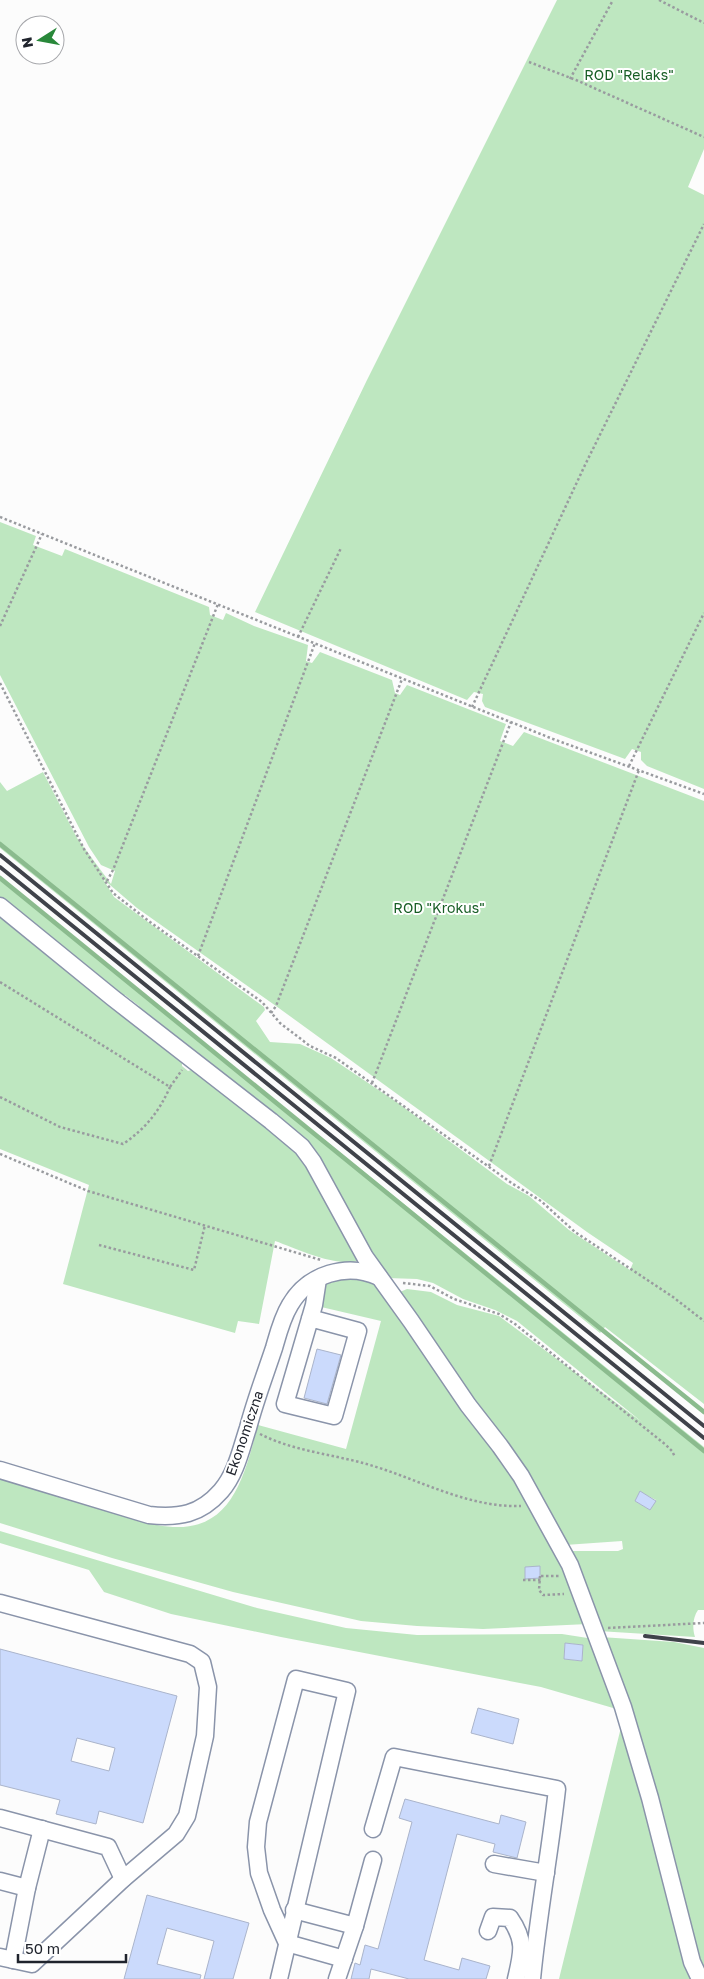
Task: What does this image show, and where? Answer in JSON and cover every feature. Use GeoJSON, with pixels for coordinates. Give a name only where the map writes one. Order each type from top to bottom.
{"type":"FeatureCollection","features":[{"type":"Feature","properties":{"kind":"street"},"geometry":{"type":"LineString","coordinates":[[0,906],[302,1147],[365,1257],[468,1405],[521,1476],[570,1566],[623,1707],[639,1759],[692,1962],[700,1979]]}},
{"type":"Feature","properties":{"kind":"street","name":"Ekonomiczna"},"geometry":{"type":"LineString","coordinates":[[0,1470],[149,1515],[170,1517],[186,1515],[202,1508],[222,1490],[239,1458],[290,1305],[304,1289],[331,1272],[341,1270],[364,1271],[381,1280]]}},
{"type":"Feature","properties":{"kind":"street"},"geometry":{"type":"LineString","coordinates":[[310,1318],[358,1331],[334,1416],[285,1404],[310,1318],[318,1279]]}},
{"type":"Feature","properties":{"kind":"street"},"geometry":{"type":"LineString","coordinates":[[0,1603],[190,1654],[202,1662],[208,1687],[205,1736],[187,1816],[176,1834],[123,1879],[32,1964],[6,1958],[27,1888],[42,1828]]}},
{"type":"Feature","properties":{"kind":"street"},"geometry":{"type":"LineString","coordinates":[[279,1979],[347,1691],[296,1679],[258,1822],[256,1847],[259,1872],[272,1910],[287,1944]]}},
{"type":"Feature","properties":{"kind":"street"},"geometry":{"type":"LineString","coordinates":[[373,1829],[394,1757],[557,1789],[546,1873],[536,1929],[532,1979]]}},
{"type":"Feature","properties":{"kind":"street"},"geometry":{"type":"LineString","coordinates":[[0,1819],[42,1828],[108,1848],[123,1879]]}},
{"type":"Feature","properties":{"kind":"street"},"geometry":{"type":"LineString","coordinates":[[337,1979],[355,1926],[373,1860]]}},
{"type":"Feature","properties":{"kind":"street"},"geometry":{"type":"LineString","coordinates":[[494,1864],[546,1873]]}},
{"type":"Feature","properties":{"kind":"street"},"geometry":{"type":"LineString","coordinates":[[0,1881],[27,1888]]}},
{"type":"Feature","properties":{"kind":"street"},"geometry":{"type":"LineString","coordinates":[[294,1910],[355,1926]]}},
{"type":"Feature","properties":{"kind":"street"},"geometry":{"type":"LineString","coordinates":[[488,1931],[493,1917],[510,1918],[518,1929],[522,1949],[516,1979]]}},
{"type":"Feature","properties":{"kind":"street"},"geometry":{"type":"LineString","coordinates":[[287,1944],[344,1959]]}},
{"type":"Feature","properties":{"kind":"path"},"geometry":{"type":"LineString","coordinates":[[570,79],[613,0]]}},
{"type":"Feature","properties":{"kind":"path"},"geometry":{"type":"LineString","coordinates":[[659,0],[704,23]]}},
{"type":"Feature","properties":{"kind":"path"},"geometry":{"type":"LineString","coordinates":[[528,62],[704,137]]}},
{"type":"Feature","properties":{"kind":"path"},"geometry":{"type":"LineString","coordinates":[[472,707],[585,465],[704,224]]}},
{"type":"Feature","properties":{"kind":"path"},"geometry":{"type":"LineString","coordinates":[[0,517],[472,707],[704,794]]}},
{"type":"Feature","properties":{"kind":"path"},"geometry":{"type":"LineString","coordinates":[[0,626],[42,534]]}},
{"type":"Feature","properties":{"kind":"path"},"geometry":{"type":"LineString","coordinates":[[298,637],[341,548]]}},
{"type":"Feature","properties":{"kind":"path"},"geometry":{"type":"LineString","coordinates":[[107,881],[218,604]]}},
{"type":"Feature","properties":{"kind":"path"},"geometry":{"type":"LineString","coordinates":[[629,766],[704,613]]}},
{"type":"Feature","properties":{"kind":"path"},"geometry":{"type":"LineString","coordinates":[[198,956],[315,644]]}},
{"type":"Feature","properties":{"kind":"path"},"geometry":{"type":"LineString","coordinates":[[271,1013],[276,1006],[402,679]]}},
{"type":"Feature","properties":{"kind":"path"},"geometry":{"type":"LineString","coordinates":[[0,683],[84,849],[107,881],[113,893],[262,1002],[280,1023],[310,1046],[336,1058],[372,1083],[513,1184],[541,1201],[575,1232],[673,1296],[704,1321]]}},
{"type":"Feature","properties":{"kind":"path"},"geometry":{"type":"LineString","coordinates":[[372,1083],[511,722]]}},
{"type":"Feature","properties":{"kind":"path"},"geometry":{"type":"LineString","coordinates":[[488,1166],[639,770]]}},
{"type":"Feature","properties":{"kind":"path"},"geometry":{"type":"LineString","coordinates":[[0,982],[170,1087]]}},
{"type":"Feature","properties":{"kind":"path"},"geometry":{"type":"LineString","coordinates":[[0,1096],[60,1127],[109,1142],[123,1144],[138,1134],[161,1107],[170,1087],[191,1059]]}},
{"type":"Feature","properties":{"kind":"path"},"geometry":{"type":"LineString","coordinates":[[0,1154],[88,1190],[326,1262]]}},
{"type":"Feature","properties":{"kind":"path"},"geometry":{"type":"LineString","coordinates":[[99,1245],[194,1270],[205,1225]]}},
{"type":"Feature","properties":{"kind":"path"},"geometry":{"type":"LineString","coordinates":[[381,1280],[430,1286],[454,1299],[499,1314],[515,1324],[666,1445],[675,1457]]}},
{"type":"Feature","properties":{"kind":"path"},"geometry":{"type":"LineString","coordinates":[[248,1427],[268,1438],[297,1448],[364,1464],[480,1502],[510,1507],[536,1504]]}},
{"type":"Feature","properties":{"kind":"path"},"geometry":{"type":"LineString","coordinates":[[523,1580],[540,1578],[539,1590],[543,1595],[561,1593],[573,1597],[583,1597]]}},
{"type":"Feature","properties":{"kind":"path"},"geometry":{"type":"LineString","coordinates":[[594,1628],[704,1623]]}},
{"type":"Feature","properties":{"kind":"green space","name":"ROD \"Relaks\""},"geometry":{"type":"Polygon","coordinates":[[[557,0],[704,0],[704,149],[688,187],[704,195],[704,789],[647,766],[641,760],[641,752],[632,749],[625,759],[485,707],[482,701],[483,694],[474,692],[467,700],[255,612],[367,380],[557,0]]]}},
{"type":"Feature","properties":{"kind":"green space","name":"ROD \"Krokus\""},"geometry":{"type":"Polygon","coordinates":[[[0,522],[36,536],[33,545],[62,556],[65,549],[209,607],[210,615],[223,620],[226,613],[254,626],[308,645],[306,661],[312,663],[320,652],[392,680],[395,693],[400,695],[407,685],[506,724],[500,741],[513,746],[524,732],[704,801],[704,1404],[605,1327],[600,1333],[0,848],[0,782],[7,791],[43,772],[77,838],[111,884],[115,871],[101,865],[89,847],[0,675],[0,522]],[[103,879],[114,897],[264,1007],[265,1010],[256,1021],[270,1042],[300,1044],[331,1058],[398,1103],[507,1184],[529,1196],[569,1230],[630,1270],[633,1263],[587,1232],[276,1006],[137,908],[103,879]]]}},
{"type":"Feature","properties":{"kind":"green space"},"geometry":{"type":"Polygon","coordinates":[[[0,878],[704,1447],[704,1610],[698,1610],[694,1619],[695,1637],[598,1631],[574,1567],[400,1292],[407,1289],[431,1292],[457,1305],[499,1316],[642,1422],[517,1321],[495,1310],[463,1299],[433,1283],[417,1279],[387,1278],[326,1183],[217,1069],[190,1048],[184,1048],[135,1011],[139,1006],[125,995],[121,999],[0,901],[0,878]],[[640,1492],[635,1501],[650,1510],[656,1500],[640,1492]],[[622,1541],[565,1545],[568,1551],[618,1551],[623,1549],[622,1541]]]}},
{"type":"Feature","properties":{"kind":"green space"},"geometry":{"type":"Polygon","coordinates":[[[0,912],[182,1060],[182,1066],[188,1071],[194,1069],[298,1150],[310,1166],[358,1261],[338,1262],[275,1241],[259,1324],[238,1321],[235,1333],[63,1284],[89,1185],[0,1149],[0,912]]]}},
{"type":"Feature","properties":{"kind":"green space"},"geometry":{"type":"Polygon","coordinates":[[[332,1276],[375,1279],[502,1455],[567,1567],[588,1624],[483,1629],[361,1621],[233,1592],[112,1558],[0,1523],[0,1477],[157,1525],[182,1527],[201,1523],[217,1514],[229,1501],[239,1485],[258,1425],[346,1449],[381,1321],[317,1306],[324,1280],[332,1276]]]}},
{"type":"Feature","properties":{"kind":"green space"},"geometry":{"type":"Polygon","coordinates":[[[0,1531],[257,1608],[346,1628],[417,1635],[562,1634],[594,1639],[620,1710],[541,1687],[171,1614],[104,1592],[89,1570],[0,1543],[0,1531]],[[565,1643],[564,1659],[582,1661],[583,1645],[565,1643]]]}},
{"type":"Feature","properties":{"kind":"green space"},"geometry":{"type":"Polygon","coordinates":[[[601,1637],[674,1642],[704,1648],[704,1979],[559,1979],[625,1711],[601,1637]]]}},
{"type":"Feature","properties":{"kind":"building"},"geometry":{"type":"Polygon","coordinates":[[[317,1349],[341,1355],[327,1404],[304,1398],[317,1349]]]}},
{"type":"Feature","properties":{"kind":"building"},"geometry":{"type":"Polygon","coordinates":[[[640,1491],[656,1501],[650,1510],[635,1501],[640,1491]]]}},
{"type":"Feature","properties":{"kind":"building"},"geometry":{"type":"Polygon","coordinates":[[[540,1566],[540,1578],[525,1579],[525,1567],[540,1566]]]}},
{"type":"Feature","properties":{"kind":"building"},"geometry":{"type":"Polygon","coordinates":[[[565,1643],[583,1645],[582,1661],[564,1659],[565,1643]]]}},
{"type":"Feature","properties":{"kind":"building"},"geometry":{"type":"Polygon","coordinates":[[[0,1649],[177,1696],[143,1823],[99,1811],[96,1824],[56,1814],[60,1800],[0,1785],[0,1649]],[[77,1738],[71,1761],[109,1771],[115,1748],[77,1738]]]}},
{"type":"Feature","properties":{"kind":"building"},"geometry":{"type":"Polygon","coordinates":[[[478,1708],[519,1719],[513,1744],[471,1733],[478,1708]]]}},
{"type":"Feature","properties":{"kind":"building"},"geometry":{"type":"Polygon","coordinates":[[[405,1799],[499,1824],[501,1815],[526,1822],[517,1858],[493,1852],[495,1844],[457,1834],[424,1960],[459,1970],[462,1958],[490,1966],[486,1979],[409,1979],[371,1969],[369,1979],[351,1979],[355,1963],[360,1965],[365,1945],[378,1949],[412,1822],[399,1818],[405,1799]]]}},
{"type":"Feature","properties":{"kind":"building"},"geometry":{"type":"Polygon","coordinates":[[[147,1895],[249,1923],[233,1979],[204,1979],[214,1941],[167,1928],[157,1964],[201,1975],[200,1979],[124,1979],[147,1895]]]}},
{"type":"Feature","properties":{"kind":"waterway"},"geometry":{"type":"LineString","coordinates":[[0,844],[704,1412]]}},
{"type":"Feature","properties":{"kind":"waterway"},"geometry":{"type":"LineString","coordinates":[[0,878],[704,1451]]}},
{"type":"Feature","properties":{"kind":"railway"},"geometry":{"type":"LineString","coordinates":[[0,855],[704,1426]]}},
{"type":"Feature","properties":{"kind":"railway"},"geometry":{"type":"LineString","coordinates":[[0,867],[704,1438]]}},
{"type":"Feature","properties":{"kind":"railway"},"geometry":{"type":"LineString","coordinates":[[645,1636],[704,1643]]}}]}
